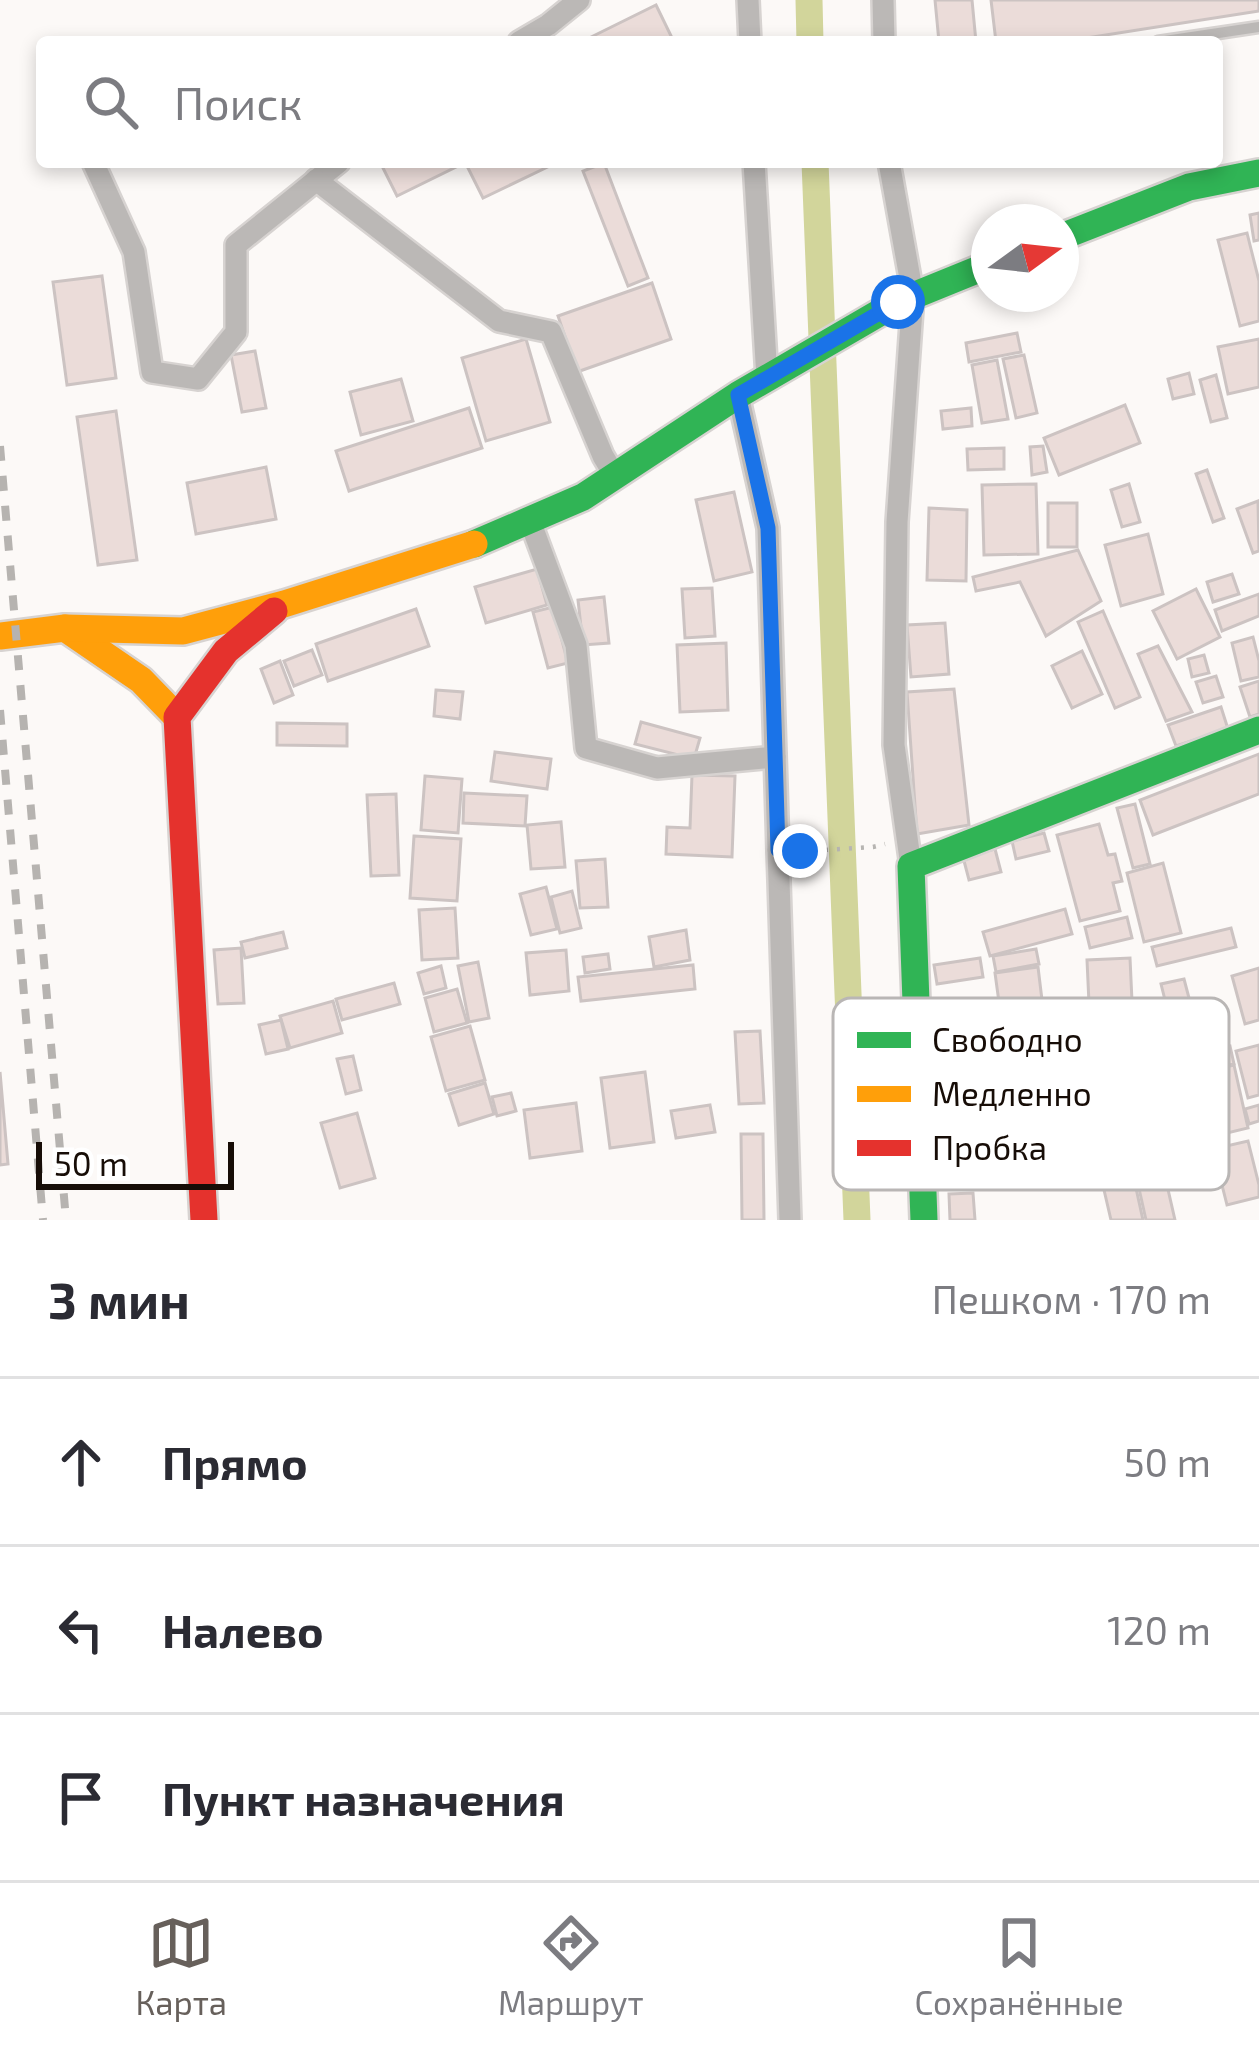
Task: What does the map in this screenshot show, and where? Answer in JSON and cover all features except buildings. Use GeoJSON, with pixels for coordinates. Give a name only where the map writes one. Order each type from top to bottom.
{"type":"FeatureCollection","features":[{"type":"Feature","properties":{"kind":"main road"},"geometry":{"type":"LineString","coordinates":[[1079,230],[1189,187],[1259,173]]}},
{"type":"Feature","properties":{"kind":"main road"},"geometry":{"type":"LineString","coordinates":[[0,636],[65,628],[183,631],[487,540],[583,497],[738,395],[906,299],[971,273]]}},
{"type":"Feature","properties":{"kind":"main road"},"geometry":{"type":"LineString","coordinates":[[204,1220],[177,717],[226,651],[284,604]]}},
{"type":"Feature","properties":{"kind":"main road"},"geometry":{"type":"LineString","coordinates":[[65,628],[141,680],[177,717]]}},
{"type":"Feature","properties":{"kind":"main road"},"geometry":{"type":"LineString","coordinates":[[916,998],[911,866],[1259,730]]}},
{"type":"Feature","properties":{"kind":"main road"},"geometry":{"type":"LineString","coordinates":[[923,1190],[924,1220]]}},
{"type":"Feature","properties":{"kind":"street"},"geometry":{"type":"LineString","coordinates":[[529,36],[579,0]]}},
{"type":"Feature","properties":{"kind":"street"},"geometry":{"type":"LineString","coordinates":[[748,0],[750,36]]}},
{"type":"Feature","properties":{"kind":"street"},"geometry":{"type":"LineString","coordinates":[[883,0],[884,36]]}},
{"type":"Feature","properties":{"kind":"street"},"geometry":{"type":"LineString","coordinates":[[96,168],[134,252],[152,372],[198,379],[236,332],[236,245],[331,168]]}},
{"type":"Feature","properties":{"kind":"street"},"geometry":{"type":"LineString","coordinates":[[754,168],[770,377]]}},
{"type":"Feature","properties":{"kind":"street"},"geometry":{"type":"LineString","coordinates":[[890,168],[906,299],[893,745],[911,866]]}},
{"type":"Feature","properties":{"kind":"street"},"geometry":{"type":"LineString","coordinates":[[316,180],[499,321],[551,332],[615,476]]}},
{"type":"Feature","properties":{"kind":"street"},"geometry":{"type":"LineString","coordinates":[[738,395],[768,528],[775,757],[789,850],[790,1220]]}},
{"type":"Feature","properties":{"kind":"street"},"geometry":{"type":"LineString","coordinates":[[530,521],[576,645],[586,748],[657,768],[775,757]]}},
{"type":"Feature","properties":{"kind":"lane"},"geometry":{"type":"LineString","coordinates":[[1198,36],[1259,27]]}},
{"type":"Feature","properties":{"kind":"path"},"geometry":{"type":"LineString","coordinates":[[789,850],[874,848]]}},
{"type":"Feature","properties":{"kind":"waterway"},"geometry":{"type":"LineString","coordinates":[[809,0],[810,36]]}},
{"type":"Feature","properties":{"kind":"waterway"},"geometry":{"type":"LineString","coordinates":[[815,168],[848,998]]}},
{"type":"Feature","properties":{"kind":"waterway"},"geometry":{"type":"LineString","coordinates":[[856,1190],[857,1220]]}},
{"type":"Feature","properties":{"kind":"railway"},"geometry":{"type":"LineString","coordinates":[[0,446],[66,1220]]}},
{"type":"Feature","properties":{"kind":"railway"},"geometry":{"type":"LineString","coordinates":[[0,710],[43,1220]]}},
{"type":"Feature","properties":{"kind":"traffic: fast"},"geometry":{"type":"LineString","coordinates":[[1079,230],[1189,187],[1259,173]]}},
{"type":"Feature","properties":{"kind":"traffic: fast"},"geometry":{"type":"LineString","coordinates":[[474,544],[583,497],[738,395],[898,302],[971,272]]}},
{"type":"Feature","properties":{"kind":"traffic: fast"},"geometry":{"type":"LineString","coordinates":[[916,998],[911,866],[1259,730]]}},
{"type":"Feature","properties":{"kind":"traffic: fast"},"geometry":{"type":"LineString","coordinates":[[923,1190],[924,1220]]}},
{"type":"Feature","properties":{"kind":"traffic: slow"},"geometry":{"type":"LineString","coordinates":[[0,636],[65,628],[183,631],[474,544]]}},
{"type":"Feature","properties":{"kind":"traffic: slow"},"geometry":{"type":"LineString","coordinates":[[65,628],[141,680],[177,717]]}},
{"type":"Feature","properties":{"kind":"traffic: jam"},"geometry":{"type":"LineString","coordinates":[[204,1220],[177,717],[226,651],[274,611]]}},
{"type":"Feature","properties":{"kind":"route"},"geometry":{"type":"LineString","coordinates":[[800,851],[778,850],[768,528],[738,395],[898,302]]}}]}
